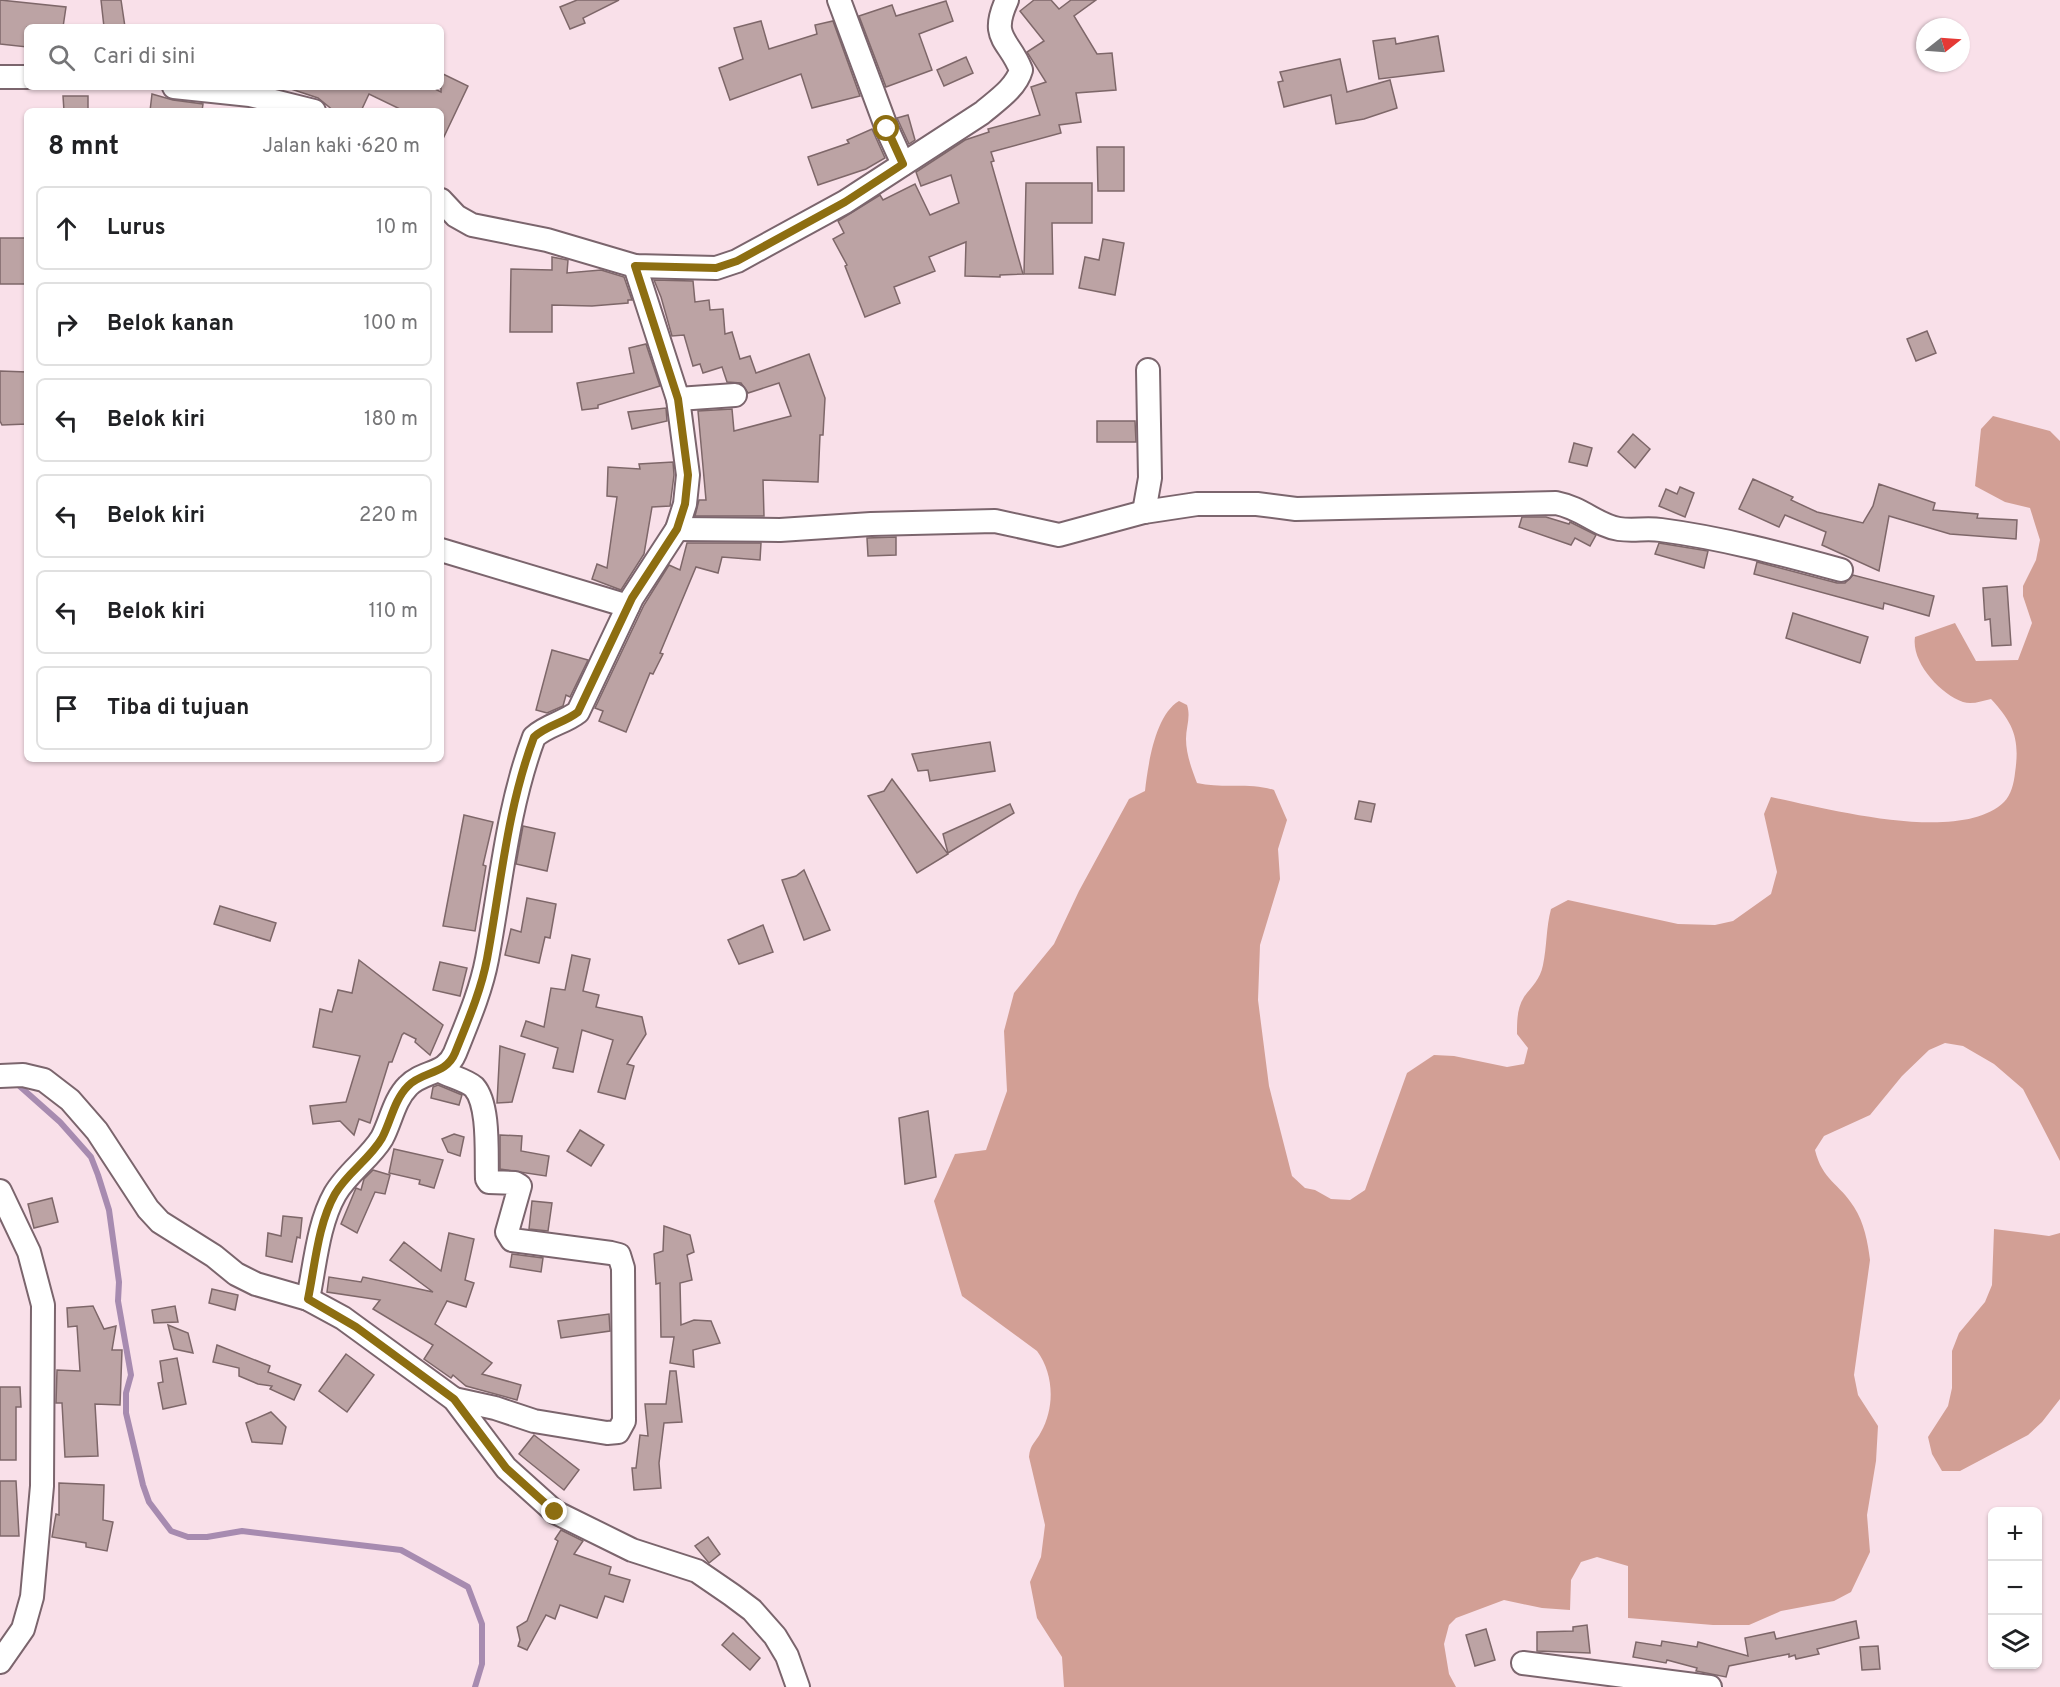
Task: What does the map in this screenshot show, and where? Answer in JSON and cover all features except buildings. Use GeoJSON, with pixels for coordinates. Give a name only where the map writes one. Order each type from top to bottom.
{"type":"FeatureCollection","features":[{"type":"Feature","properties":{"kind":"street"},"geometry":{"type":"LineString","coordinates":[[839,0],[887,129],[903,164]]}},
{"type":"Feature","properties":{"kind":"street"},"geometry":{"type":"LineString","coordinates":[[444,203],[456,216],[472,225],[547,240],[635,266],[716,268],[737,261],[845,202],[982,113],[1019,78],[1021,70],[1018,62],[1001,36],[1000,23],[1007,0]]}},
{"type":"Feature","properties":{"kind":"street"},"geometry":{"type":"LineString","coordinates":[[0,77],[24,77]]}},
{"type":"Feature","properties":{"kind":"street"},"geometry":{"type":"LineString","coordinates":[[199,90],[257,97],[302,108]]}},
{"type":"Feature","properties":{"kind":"street"},"geometry":{"type":"LineString","coordinates":[[308,1299],[327,1213],[336,1193],[381,1140],[393,1109],[407,1087],[416,1079],[440,1071],[453,1057],[476,1001],[487,961],[503,850],[534,737],[543,729],[568,720],[578,712],[628,606],[653,562],[677,529],[685,504],[688,475],[678,399],[635,266]]}},
{"type":"Feature","properties":{"kind":"street"},"geometry":{"type":"LineString","coordinates":[[1144,512],[1150,478],[1148,370]]}},
{"type":"Feature","properties":{"kind":"street"},"geometry":{"type":"LineString","coordinates":[[678,399],[735,395]]}},
{"type":"Feature","properties":{"kind":"street"},"geometry":{"type":"LineString","coordinates":[[677,529],[780,530],[871,524],[995,521],[1059,535],[1144,512],[1197,504],[1307,509],[1556,503],[1582,511],[1619,529],[1660,530],[1776,552],[1841,570]]}},
{"type":"Feature","properties":{"kind":"street"},"geometry":{"type":"LineString","coordinates":[[444,551],[628,606]]}},
{"type":"Feature","properties":{"kind":"street"},"geometry":{"type":"LineString","coordinates":[[440,1071],[473,1086],[481,1099],[485,1116],[486,1179],[489,1182],[515,1183],[520,1186],[507,1232],[512,1240],[619,1255],[623,1268],[624,1421],[618,1432],[607,1433],[534,1421],[495,1407],[454,1399]]}},
{"type":"Feature","properties":{"kind":"street"},"geometry":{"type":"LineString","coordinates":[[4,1075],[44,1080],[70,1100],[97,1131],[148,1209],[160,1222],[214,1256],[236,1274],[256,1284],[308,1299],[356,1327],[454,1399],[506,1468],[555,1512],[632,1550],[697,1571],[752,1610],[775,1636],[787,1656],[798,1687]]}},
{"type":"Feature","properties":{"kind":"street"},"geometry":{"type":"LineString","coordinates":[[0,1191],[29,1252],[44,1305],[42,1486],[32,1597],[23,1629],[0,1662]]}},
{"type":"Feature","properties":{"kind":"street"},"geometry":{"type":"LineString","coordinates":[[1523,1663],[1710,1687]]}},
{"type":"Feature","properties":{"kind":"shaded area"},"geometry":{"type":"Polygon","coordinates":[[[1993,416],[2050,431],[2060,441],[2060,1161],[2023,1089],[1994,1064],[1963,1046],[1945,1043],[1929,1050],[1902,1076],[1870,1115],[1824,1136],[1815,1150],[1822,1168],[1849,1199],[1860,1219],[1870,1260],[1854,1375],[1858,1395],[1878,1426],[1876,1461],[1867,1515],[1870,1552],[1851,1592],[1834,1601],[1781,1611],[1749,1625],[1713,1625],[1628,1618],[1628,1566],[1597,1557],[1581,1562],[1571,1580],[1570,1610],[1542,1608],[1504,1600],[1456,1618],[1449,1625],[1444,1644],[1449,1674],[1456,1687],[1064,1687],[1062,1657],[1037,1618],[1030,1582],[1041,1557],[1045,1525],[1029,1457],[1049,1412],[1051,1391],[1047,1370],[1037,1351],[962,1296],[934,1201],[955,1154],[986,1150],[1007,1091],[1004,1031],[1014,993],[1054,944],[1079,891],[1129,799],[1145,791],[1154,742],[1164,717],[1179,701],[1187,705],[1189,714],[1186,745],[1197,783],[1216,786],[1255,786],[1274,790],[1287,820],[1278,849],[1280,879],[1260,945],[1258,1000],[1269,1086],[1292,1176],[1305,1188],[1315,1190],[1331,1199],[1350,1200],[1365,1190],[1407,1073],[1434,1055],[1454,1056],[1507,1067],[1524,1064],[1528,1048],[1517,1034],[1518,1015],[1524,997],[1542,970],[1551,909],[1568,900],[1678,924],[1715,925],[1733,921],[1771,894],[1777,872],[1764,814],[1771,797],[1857,815],[1925,822],[1957,821],[1984,815],[2004,802],[2013,785],[2017,751],[2010,724],[1991,699],[1966,703],[1945,692],[1922,666],[1915,647],[1915,637],[1955,623],[1976,661],[2018,660],[2032,623],[2023,596],[2023,586],[2036,560],[2040,540],[2030,508],[2005,502],[1975,486],[1981,429],[1993,416]]]}},
{"type":"Feature","properties":{"kind":"shaded area"},"geometry":{"type":"Polygon","coordinates":[[[1994,1229],[2049,1236],[2060,1233],[2060,1399],[2042,1422],[2028,1435],[1960,1471],[1942,1471],[1932,1454],[1928,1437],[1948,1406],[1952,1388],[1952,1351],[1959,1333],[1985,1302],[1992,1285],[1994,1229]]]}},
{"type":"Feature","properties":{"kind":"waterway"},"geometry":{"type":"LineString","coordinates":[[15,1082],[60,1122],[91,1157],[98,1175],[109,1210],[119,1282],[118,1301],[131,1375],[126,1393],[126,1413],[149,1502],[171,1531],[188,1537],[207,1537],[242,1531],[401,1550],[468,1587],[482,1624],[482,1664],[475,1687]]}},
{"type":"Feature","properties":{"kind":"route"},"geometry":{"type":"LineString","coordinates":[[555,1512],[532,1494],[506,1468],[454,1399],[356,1327],[308,1299],[327,1213],[336,1193],[358,1164],[381,1140],[393,1109],[407,1087],[416,1079],[440,1071],[453,1057],[476,1001],[487,961],[503,850],[534,737],[543,729],[568,720],[578,712],[632,598],[653,562],[677,529],[682,517],[688,475],[678,399],[635,266],[716,268],[737,261],[845,202],[903,164],[887,129]]}}]}
